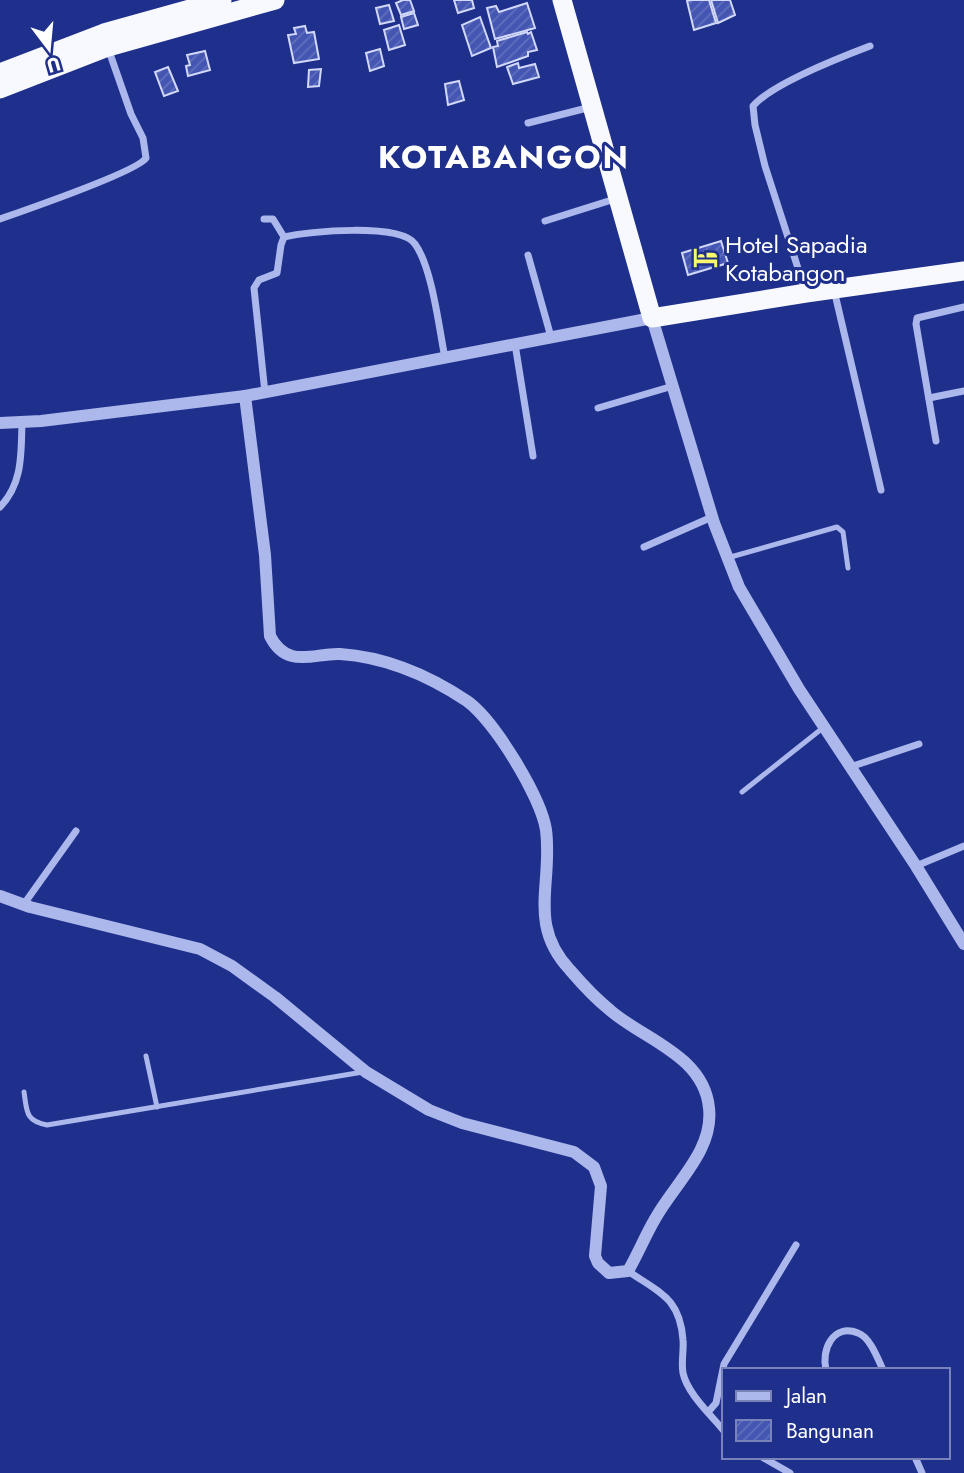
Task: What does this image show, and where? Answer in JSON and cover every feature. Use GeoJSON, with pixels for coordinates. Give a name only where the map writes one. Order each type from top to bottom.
{"type":"FeatureCollection","features":[{"type":"Feature","properties":{"kind":"highway"},"geometry":{"type":"LineString","coordinates":[[0,73],[171,10],[222,0]]}},
{"type":"Feature","properties":{"kind":"highway"},"geometry":{"type":"LineString","coordinates":[[0,89],[108,47],[275,0]]}},
{"type":"Feature","properties":{"kind":"highway"},"geometry":{"type":"LineString","coordinates":[[562,0],[652,318],[964,271]]}},
{"type":"Feature","properties":{"kind":"street"},"geometry":{"type":"LineString","coordinates":[[806,293],[765,166],[753,106],[759,98],[870,46]]}},
{"type":"Feature","properties":{"kind":"street"},"geometry":{"type":"LineString","coordinates":[[0,219],[143,163],[146,158],[143,138],[131,114],[108,47]]}},
{"type":"Feature","properties":{"kind":"street"},"geometry":{"type":"LineString","coordinates":[[528,123],[592,107]]}},
{"type":"Feature","properties":{"kind":"street"},"geometry":{"type":"LineString","coordinates":[[545,221],[618,197]]}},
{"type":"Feature","properties":{"kind":"street"},"geometry":{"type":"LineString","coordinates":[[264,219],[273,219],[285,237]]}},
{"type":"Feature","properties":{"kind":"street"},"geometry":{"type":"LineString","coordinates":[[285,237],[365,231],[405,236],[414,243],[422,257],[445,358]]}},
{"type":"Feature","properties":{"kind":"street"},"geometry":{"type":"LineString","coordinates":[[265,393],[254,288],[259,280],[271,277],[277,272],[281,245],[285,237]]}},
{"type":"Feature","properties":{"kind":"street"},"geometry":{"type":"LineString","coordinates":[[528,255],[551,337]]}},
{"type":"Feature","properties":{"kind":"street"},"geometry":{"type":"LineString","coordinates":[[834,289],[881,490]]}},
{"type":"Feature","properties":{"kind":"street"},"geometry":{"type":"LineString","coordinates":[[936,441],[917,318],[964,307]]}},
{"type":"Feature","properties":{"kind":"street"},"geometry":{"type":"LineString","coordinates":[[0,423],[133,411],[265,393],[652,318],[726,558],[772,646],[964,944]]}},
{"type":"Feature","properties":{"kind":"street"},"geometry":{"type":"LineString","coordinates":[[515,344],[533,456]]}},
{"type":"Feature","properties":{"kind":"street"},"geometry":{"type":"LineString","coordinates":[[598,408],[673,386]]}},
{"type":"Feature","properties":{"kind":"street"},"geometry":{"type":"LineString","coordinates":[[929,398],[964,391]]}},
{"type":"Feature","properties":{"kind":"street"},"geometry":{"type":"LineString","coordinates":[[245,396],[265,555],[270,636],[274,644],[282,652],[299,657],[331,654],[387,661],[453,693],[493,725],[526,782],[546,828],[547,871],[543,917],[553,947],[569,970],[610,1011],[668,1049],[690,1067],[705,1092],[709,1111],[704,1144],[665,1202],[628,1271]]}},
{"type":"Feature","properties":{"kind":"street"},"geometry":{"type":"LineString","coordinates":[[0,507],[15,486],[20,469],[22,422]]}},
{"type":"Feature","properties":{"kind":"street"},"geometry":{"type":"LineString","coordinates":[[644,547],[712,517]]}},
{"type":"Feature","properties":{"kind":"street"},"geometry":{"type":"LineString","coordinates":[[850,767],[919,744]]}},
{"type":"Feature","properties":{"kind":"street"},"geometry":{"type":"LineString","coordinates":[[24,904],[76,831]]}},
{"type":"Feature","properties":{"kind":"street"},"geometry":{"type":"LineString","coordinates":[[916,866],[964,846]]}},
{"type":"Feature","properties":{"kind":"street"},"geometry":{"type":"LineString","coordinates":[[0,896],[186,944],[215,956],[275,997],[366,1072],[429,1110],[462,1124],[574,1152],[588,1162],[594,1167],[601,1191],[595,1256],[598,1263],[609,1273],[628,1271],[670,1300],[678,1311],[684,1342],[683,1373],[695,1395],[722,1426]]}},
{"type":"Feature","properties":{"kind":"street"},"geometry":{"type":"LineString","coordinates":[[723,1368],[796,1245]]}},
{"type":"Feature","properties":{"kind":"street"},"geometry":{"type":"LineString","coordinates":[[826,1368],[824,1350],[827,1344],[839,1334],[850,1332],[858,1333],[866,1339],[882,1368]]}},
{"type":"Feature","properties":{"kind":"street"},"geometry":{"type":"LineString","coordinates":[[709,1411],[716,1403],[722,1374]]}},
{"type":"Feature","properties":{"kind":"street"},"geometry":{"type":"LineString","coordinates":[[766,1459],[790,1473]]}},
{"type":"Feature","properties":{"kind":"lane"},"geometry":{"type":"LineString","coordinates":[[726,558],[837,527],[843,532],[848,568]]}},
{"type":"Feature","properties":{"kind":"lane"},"geometry":{"type":"LineString","coordinates":[[742,792],[824,727]]}},
{"type":"Feature","properties":{"kind":"lane"},"geometry":{"type":"LineString","coordinates":[[146,1056],[157,1107]]}},
{"type":"Feature","properties":{"kind":"lane"},"geometry":{"type":"LineString","coordinates":[[24,1092],[29,1117],[34,1122],[47,1125],[366,1072]]}},
{"type":"Feature","properties":{"kind":"building"},"geometry":{"type":"Polygon","coordinates":[[[410,0],[414,11],[401,15],[396,3],[410,0]]]}},
{"type":"Feature","properties":{"kind":"building"},"geometry":{"type":"Polygon","coordinates":[[[454,0],[472,0],[474,8],[458,13],[454,0]]]}},
{"type":"Feature","properties":{"kind":"building"},"geometry":{"type":"Polygon","coordinates":[[[709,0],[716,23],[694,30],[687,1],[709,0]]]}},
{"type":"Feature","properties":{"kind":"building"},"geometry":{"type":"Polygon","coordinates":[[[711,0],[730,0],[735,15],[718,23],[711,0]]]}},
{"type":"Feature","properties":{"kind":"building"},"geometry":{"type":"Polygon","coordinates":[[[527,3],[535,28],[495,39],[487,8],[496,6],[499,12],[527,3]]]}},
{"type":"Feature","properties":{"kind":"building"},"geometry":{"type":"Polygon","coordinates":[[[389,5],[394,21],[380,24],[376,8],[389,5]]]}},
{"type":"Feature","properties":{"kind":"building"},"geometry":{"type":"Polygon","coordinates":[[[414,13],[418,25],[404,29],[401,17],[414,13]]]}},
{"type":"Feature","properties":{"kind":"building"},"geometry":{"type":"Polygon","coordinates":[[[480,17],[491,48],[472,56],[462,25],[480,17]]]}},
{"type":"Feature","properties":{"kind":"building"},"geometry":{"type":"Polygon","coordinates":[[[399,25],[405,45],[389,50],[384,30],[399,25]]]}},
{"type":"Feature","properties":{"kind":"building"},"geometry":{"type":"Polygon","coordinates":[[[305,26],[307,33],[314,32],[319,59],[294,63],[288,35],[296,34],[294,28],[305,26]]]}},
{"type":"Feature","properties":{"kind":"building"},"geometry":{"type":"Polygon","coordinates":[[[531,32],[537,50],[497,67],[493,47],[498,46],[497,41],[531,32]]]}},
{"type":"Feature","properties":{"kind":"building"},"geometry":{"type":"Polygon","coordinates":[[[380,49],[384,66],[370,71],[366,53],[380,49]]]}},
{"type":"Feature","properties":{"kind":"building"},"geometry":{"type":"Polygon","coordinates":[[[205,51],[210,70],[188,76],[186,66],[190,65],[187,55],[205,51]]]}},
{"type":"Feature","properties":{"kind":"building"},"geometry":{"type":"Polygon","coordinates":[[[518,63],[519,68],[535,64],[539,77],[513,84],[507,67],[518,63]]]}},
{"type":"Feature","properties":{"kind":"building"},"geometry":{"type":"Polygon","coordinates":[[[168,67],[178,91],[164,96],[155,72],[168,67]]]}},
{"type":"Feature","properties":{"kind":"building"},"geometry":{"type":"Polygon","coordinates":[[[321,69],[319,86],[308,87],[309,70],[321,69]]]}},
{"type":"Feature","properties":{"kind":"building"},"geometry":{"type":"Polygon","coordinates":[[[459,81],[464,100],[448,105],[445,84],[459,81]]]}},
{"type":"Feature","properties":{"kind":"building","name":"Hotel Sapadia Kotabangon"},"geometry":{"type":"Polygon","coordinates":[[[721,241],[728,263],[688,275],[682,253],[721,241]]]}},
{"type":"Feature","properties":{"kind":"place","name":"Hotel Sapadia Kotabangon"},"geometry":{"type":"Point","coordinates":[705,258]}},
{"type":"Feature","properties":{"kind":"district","name":"KOTABANGON"},"geometry":{"type":"Point","coordinates":[504,157]}}]}
